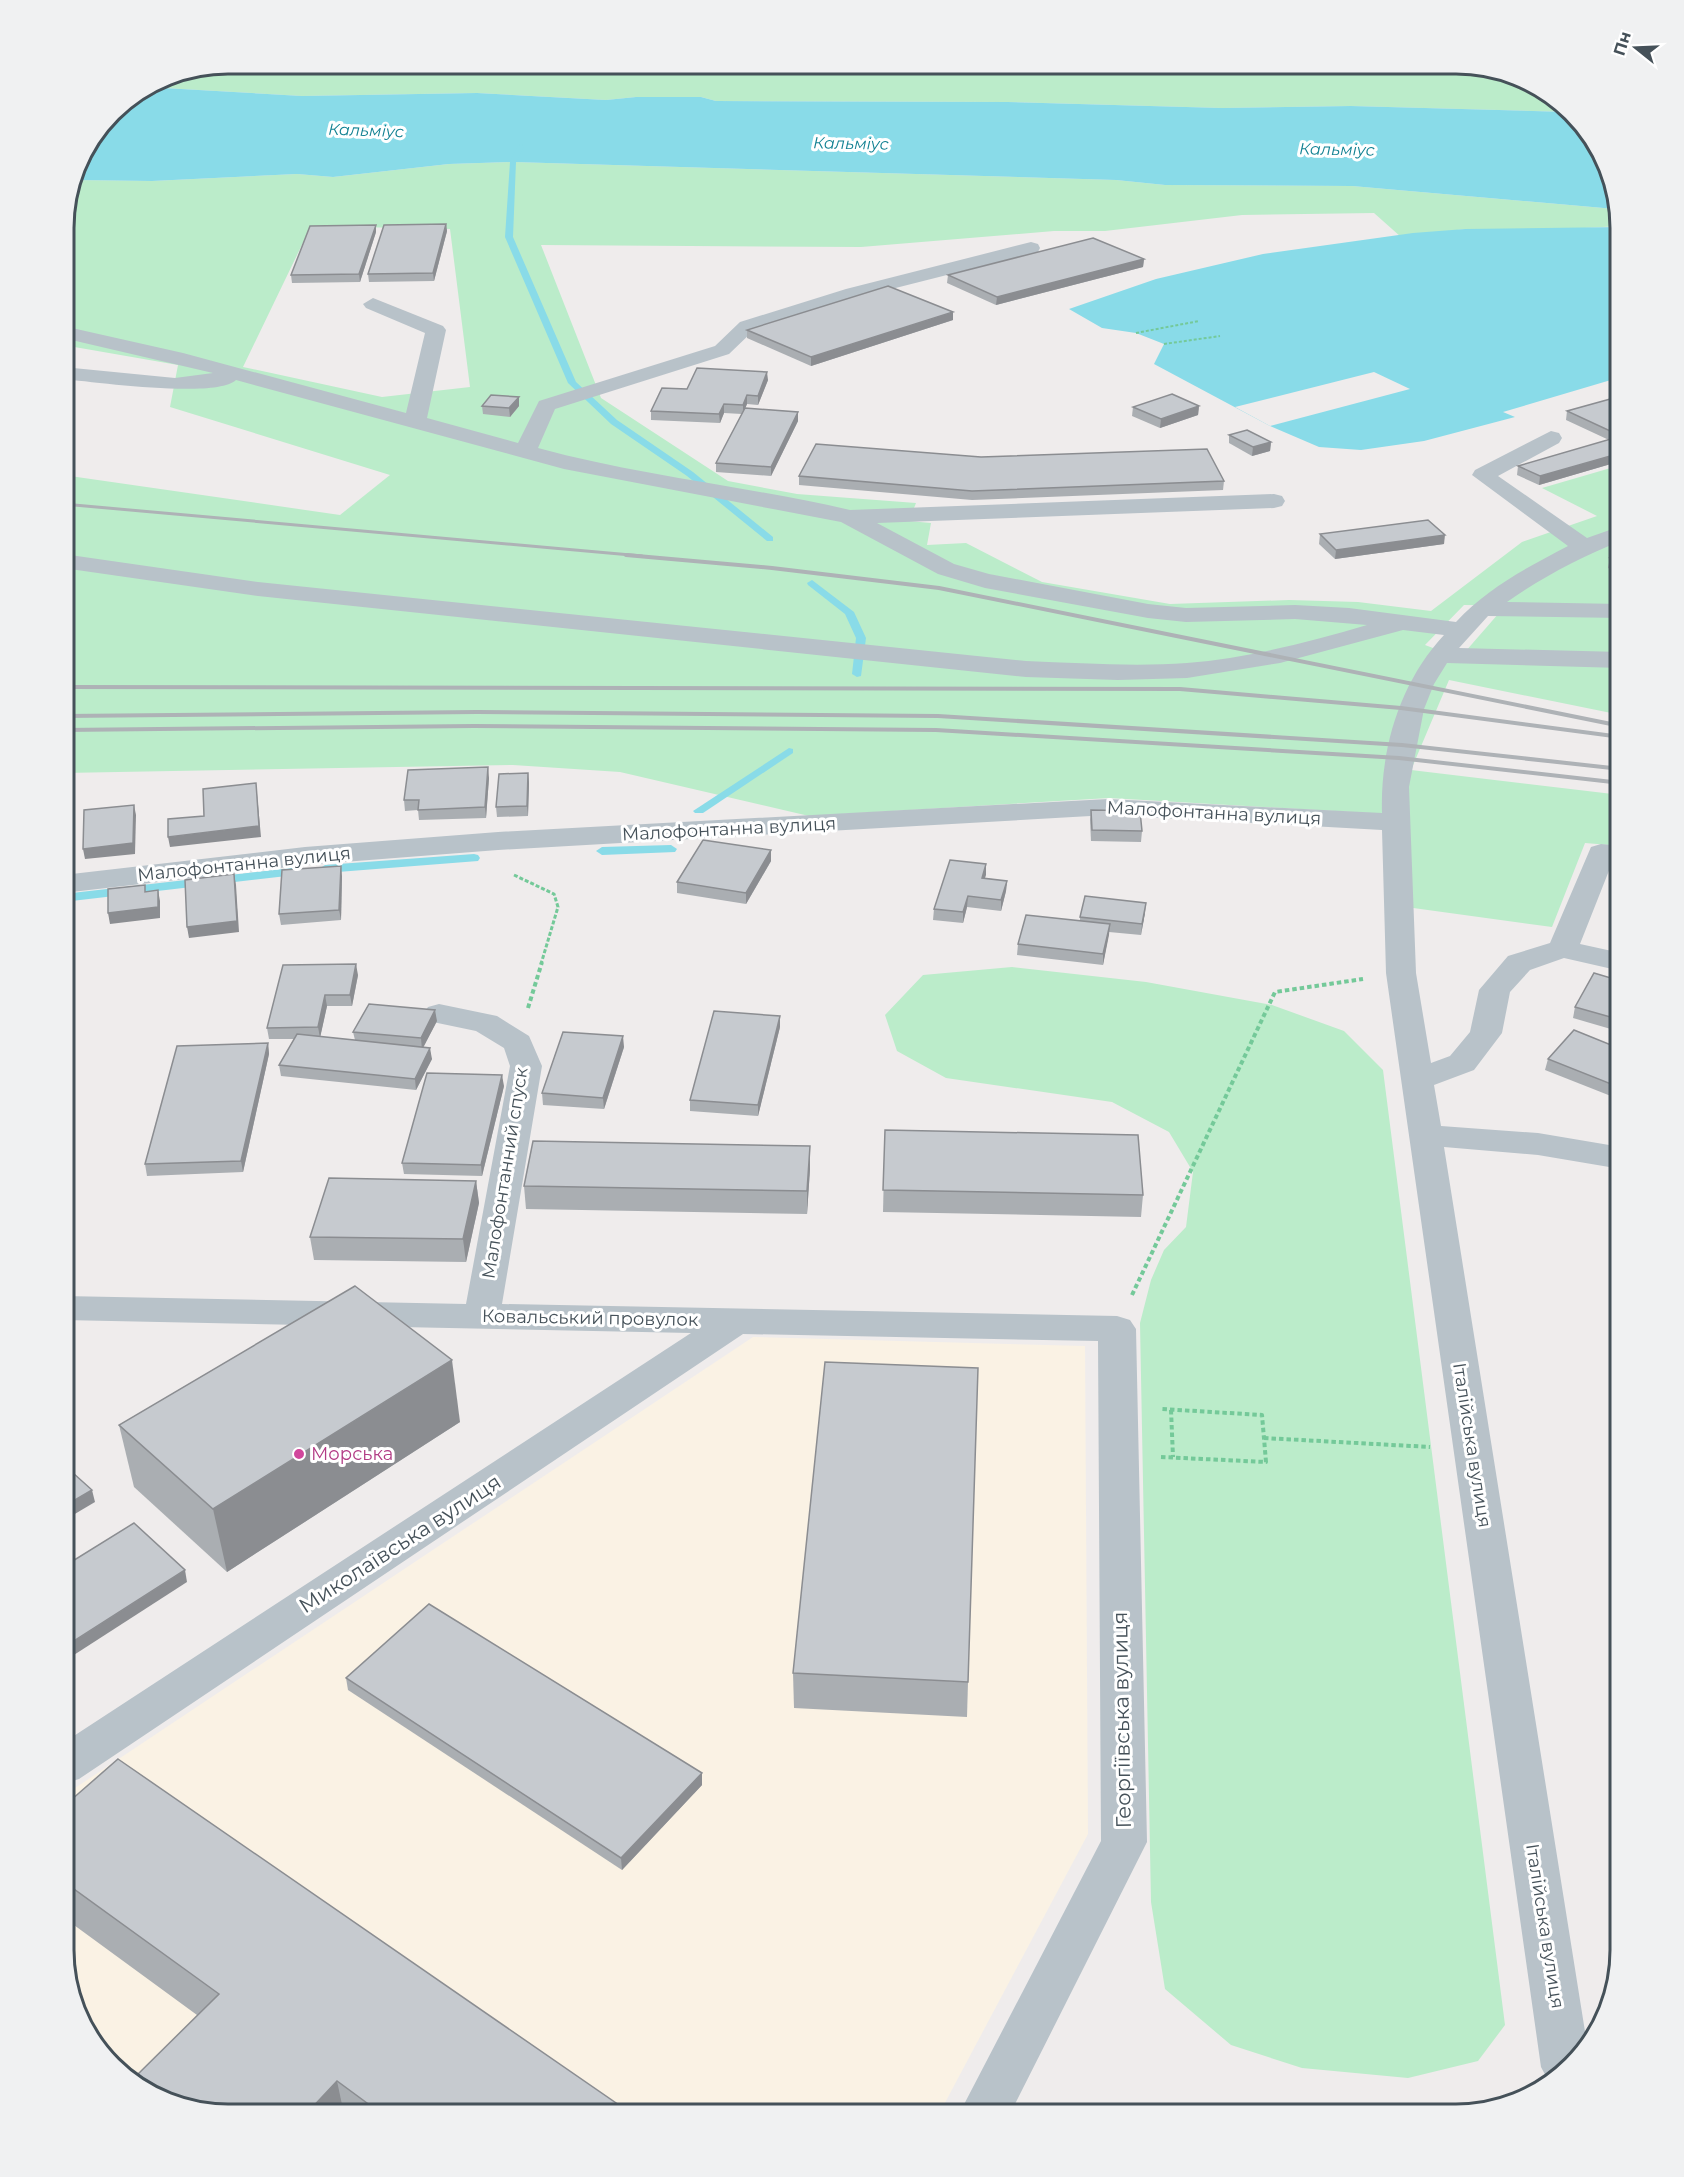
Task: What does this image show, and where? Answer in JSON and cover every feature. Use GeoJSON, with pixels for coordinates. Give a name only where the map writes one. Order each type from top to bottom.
{"type":"FeatureCollection","features":[{"type":"Feature","properties":{"kind":"street"},"geometry":{"type":"LineString","coordinates":[[525,452],[546,405],[722,350],[747,326],[853,293],[1031,248]]}},
{"type":"Feature","properties":{"kind":"street"},"geometry":{"type":"LineString","coordinates":[[373,304],[436,330],[415,422]]}},
{"type":"Feature","properties":{"kind":"street"},"geometry":{"type":"LineString","coordinates":[[74,334],[168,355],[525,452],[664,483],[740,494],[849,517],[1274,501]]}},
{"type":"Feature","properties":{"kind":"street"},"geometry":{"type":"LineString","coordinates":[[74,375],[175,384],[246,376]]}},
{"type":"Feature","properties":{"kind":"street"},"geometry":{"type":"LineString","coordinates":[[1551,438],[1483,475],[1585,547]]}},
{"type":"Feature","properties":{"kind":"street"},"geometry":{"type":"LineString","coordinates":[[849,517],[946,569],[985,581],[1082,600],[1186,615],[1295,612],[1408,621],[1462,630]]}},
{"type":"Feature","properties":{"kind":"street","name":"Італійська вулиця"},"geometry":{"type":"LineString","coordinates":[[1565,2058],[1401,973],[1395,787],[1402,745],[1421,684],[1439,655],[1481,609],[1528,576],[1585,547],[1610,537]]}},
{"type":"Feature","properties":{"kind":"street"},"geometry":{"type":"LineString","coordinates":[[74,563],[258,589],[904,657],[1059,670],[1114,672],[1208,669],[1299,654],[1408,621]]}},
{"type":"Feature","properties":{"kind":"street"},"geometry":{"type":"LineString","coordinates":[[1481,609],[1610,611]]}},
{"type":"Feature","properties":{"kind":"street"},"geometry":{"type":"LineString","coordinates":[[1439,655],[1610,660]]}},
{"type":"Feature","properties":{"kind":"street","name":"Малофонтанна вулиця"},"geometry":{"type":"LineString","coordinates":[[74,883],[305,856],[498,840],[1108,807],[1396,822]]}},
{"type":"Feature","properties":{"kind":"street"},"geometry":{"type":"LineString","coordinates":[[1563,949],[1610,856]]}},
{"type":"Feature","properties":{"kind":"street"},"geometry":{"type":"LineString","coordinates":[[1417,1080],[1462,1063],[1486,1033],[1495,990],[1519,963],[1563,949],[1610,960]]}},
{"type":"Feature","properties":{"kind":"street","name":"Малофонтанний спуск"},"geometry":{"type":"LineString","coordinates":[[440,1014],[486,1023],[518,1043],[526,1066],[482,1316]]}},
{"type":"Feature","properties":{"kind":"street"},"geometry":{"type":"LineString","coordinates":[[1425,1135],[1538,1144],[1610,1156]]}},
{"type":"Feature","properties":{"kind":"street","name":"Ковальський провулок"},"geometry":{"type":"LineString","coordinates":[[74,1308],[1117,1329]]}},
{"type":"Feature","properties":{"kind":"street","name":"Миколаївська вулиця"},"geometry":{"type":"LineString","coordinates":[[74,1759],[736,1321]]}},
{"type":"Feature","properties":{"kind":"street","name":"Георгіївська вулиця"},"geometry":{"type":"LineString","coordinates":[[989,2104],[1124,1842],[1117,1329]]}},
{"type":"Feature","properties":{"kind":"path"},"geometry":{"type":"LineString","coordinates":[[1136,333],[1199,321]]}},
{"type":"Feature","properties":{"kind":"path"},"geometry":{"type":"LineString","coordinates":[[1164,344],[1220,336]]}},
{"type":"Feature","properties":{"kind":"path"},"geometry":{"type":"LineString","coordinates":[[511,873],[554,894],[558,907],[518,1043]]}},
{"type":"Feature","properties":{"kind":"path"},"geometry":{"type":"LineString","coordinates":[[1117,1329],[1275,992],[1401,973]]}},
{"type":"Feature","properties":{"kind":"path"},"geometry":{"type":"LineString","coordinates":[[1171,1410],[1262,1415],[1264,1438],[1266,1462],[1173,1457],[1171,1410]]}},
{"type":"Feature","properties":{"kind":"path"},"geometry":{"type":"LineString","coordinates":[[1264,1438],[1473,1449]]}},
{"type":"Feature","properties":{"kind":"shaded area"},"geometry":{"type":"Polygon","coordinates":[[[753,1337],[1085,1346],[1088,1834],[944,2104],[227,2104],[187,2098],[168,2092],[134,2072],[112,2051],[89,2018],[79,1990],[74,1950],[74,1789],[753,1337]]]}},
{"type":"Feature","properties":{"kind":"green space"},"geometry":{"type":"Polygon","coordinates":[[[227,74],[1467,74],[1516,85],[1534,94],[1557,112],[1351,106],[1222,108],[1007,102],[716,101],[701,97],[636,97],[606,100],[477,93],[302,96],[161,88],[197,76],[227,74]]]}},
{"type":"Feature","properties":{"kind":"green space"},"geometry":{"type":"Polygon","coordinates":[[[513,162],[1116,180],[1165,185],[1352,186],[1609,208],[1610,227],[1547,230],[1465,229],[1401,237],[1374,213],[1242,215],[1105,231],[1054,231],[861,247],[541,245],[601,398],[728,481],[797,494],[916,503],[909,521],[931,523],[927,545],[966,543],[1042,582],[1170,604],[1289,600],[1358,602],[1431,611],[1522,542],[1597,516],[1542,488],[1610,468],[1610,607],[1464,605],[1425,645],[1465,660],[1610,662],[1610,713],[1449,680],[1411,770],[1610,794],[1610,845],[1585,843],[1552,927],[1406,907],[1404,815],[1109,798],[809,816],[620,772],[513,765],[74,773],[74,477],[340,515],[390,475],[170,407],[178,365],[74,347],[74,217],[81,180],[152,181],[297,174],[333,177],[449,164],[513,162]],[[311,226],[243,367],[382,397],[470,387],[450,229],[311,226]]]}},
{"type":"Feature","properties":{"kind":"green space"},"geometry":{"type":"Polygon","coordinates":[[[1499,613],[1610,615],[1610,655],[1465,652],[1499,613]]]}},
{"type":"Feature","properties":{"kind":"green space"},"geometry":{"type":"Polygon","coordinates":[[[1012,967],[1146,982],[1272,1005],[1344,1031],[1383,1070],[1505,2025],[1478,2061],[1408,2078],[1302,2068],[1231,2045],[1165,1989],[1151,1902],[1140,1323],[1151,1280],[1164,1250],[1186,1227],[1193,1172],[1169,1132],[1112,1102],[946,1078],[897,1051],[885,1015],[923,975],[1012,967]]]}},
{"type":"Feature","properties":{"kind":"water","name":"Кальміус"},"geometry":{"type":"Polygon","coordinates":[[[161,88],[302,96],[477,93],[606,100],[636,97],[701,97],[716,101],[1007,102],[1222,108],[1351,106],[1557,112],[1572,126],[1590,150],[1599,168],[1609,208],[1352,186],[1165,185],[1116,180],[513,162],[449,164],[333,177],[297,174],[152,181],[81,180],[89,159],[105,134],[126,112],[161,88]]]}},
{"type":"Feature","properties":{"kind":"water"},"geometry":{"type":"Polygon","coordinates":[[[1610,227],[1610,380],[1503,412],[1515,417],[1424,441],[1361,450],[1319,447],[1270,426],[1154,364],[1164,344],[1136,333],[1102,328],[1069,309],[1156,279],[1263,254],[1413,233],[1465,229],[1610,227]]]}},
{"type":"Feature","properties":{"kind":"pier"},"geometry":{"type":"Polygon","coordinates":[[[1374,372],[1410,389],[1270,426],[1235,407],[1374,372]]]}},
{"type":"Feature","properties":{"kind":"building"},"geometry":{"type":"Polygon","coordinates":[[[446,224],[433,273],[368,274],[384,225],[446,224]]]}},
{"type":"Feature","properties":{"kind":"building"},"geometry":{"type":"Polygon","coordinates":[[[376,225],[359,274],[291,275],[310,226],[376,225]]]}},
{"type":"Feature","properties":{"kind":"building"},"geometry":{"type":"Polygon","coordinates":[[[1093,238],[1144,259],[997,297],[948,275],[1093,238]]]}},
{"type":"Feature","properties":{"kind":"building"},"geometry":{"type":"Polygon","coordinates":[[[888,286],[953,312],[811,357],[747,330],[888,286]]]}},
{"type":"Feature","properties":{"kind":"building"},"geometry":{"type":"Polygon","coordinates":[[[697,368],[767,372],[758,396],[747,395],[743,405],[724,404],[719,414],[651,411],[662,388],[687,389],[697,368]]]}},
{"type":"Feature","properties":{"kind":"building"},"geometry":{"type":"Polygon","coordinates":[[[1172,394],[1199,406],[1161,419],[1133,407],[1172,394]]]}},
{"type":"Feature","properties":{"kind":"building"},"geometry":{"type":"Polygon","coordinates":[[[491,395],[519,397],[509,408],[482,406],[491,395]]]}},
{"type":"Feature","properties":{"kind":"building"},"geometry":{"type":"Polygon","coordinates":[[[1610,399],[1610,431],[1567,411],[1610,399]]]}},
{"type":"Feature","properties":{"kind":"building"},"geometry":{"type":"Polygon","coordinates":[[[745,408],[798,412],[771,467],[716,463],[745,408]]]}},
{"type":"Feature","properties":{"kind":"building"},"geometry":{"type":"Polygon","coordinates":[[[1247,430],[1271,442],[1253,447],[1229,435],[1247,430]]]}},
{"type":"Feature","properties":{"kind":"building"},"geometry":{"type":"Polygon","coordinates":[[[1610,439],[1610,456],[1540,476],[1518,466],[1610,439]]]}},
{"type":"Feature","properties":{"kind":"building"},"geometry":{"type":"Polygon","coordinates":[[[816,444],[981,457],[1207,449],[1224,481],[972,491],[799,476],[816,444]]]}},
{"type":"Feature","properties":{"kind":"building"},"geometry":{"type":"Polygon","coordinates":[[[1428,520],[1445,535],[1336,550],[1320,534],[1428,520]]]}},
{"type":"Feature","properties":{"kind":"building"},"geometry":{"type":"Polygon","coordinates":[[[488,767],[485,807],[418,810],[419,800],[404,800],[408,770],[488,767]]]}},
{"type":"Feature","properties":{"kind":"building"},"geometry":{"type":"Polygon","coordinates":[[[528,773],[527,806],[496,807],[499,774],[528,773]]]}},
{"type":"Feature","properties":{"kind":"building"},"geometry":{"type":"Polygon","coordinates":[[[256,783],[259,826],[168,837],[168,819],[204,816],[203,789],[256,783]]]}},
{"type":"Feature","properties":{"kind":"building"},"geometry":{"type":"Polygon","coordinates":[[[134,805],[133,843],[83,849],[84,810],[134,805]]]}},
{"type":"Feature","properties":{"kind":"building"},"geometry":{"type":"Polygon","coordinates":[[[1091,810],[1140,811],[1142,831],[1092,830],[1091,810]]]}},
{"type":"Feature","properties":{"kind":"building"},"geometry":{"type":"Polygon","coordinates":[[[703,840],[771,850],[746,893],[677,882],[703,840]]]}},
{"type":"Feature","properties":{"kind":"building"},"geometry":{"type":"Polygon","coordinates":[[[950,860],[986,864],[982,878],[1007,881],[1001,900],[968,896],[963,912],[934,909],[950,860]]]}},
{"type":"Feature","properties":{"kind":"building"},"geometry":{"type":"Polygon","coordinates":[[[341,866],[339,910],[279,914],[282,870],[341,866]]]}},
{"type":"Feature","properties":{"kind":"building"},"geometry":{"type":"Polygon","coordinates":[[[234,874],[237,921],[187,927],[185,880],[234,874]]]}},
{"type":"Feature","properties":{"kind":"building"},"geometry":{"type":"Polygon","coordinates":[[[145,885],[145,892],[158,890],[158,907],[108,913],[108,889],[145,885]]]}},
{"type":"Feature","properties":{"kind":"building"},"geometry":{"type":"Polygon","coordinates":[[[1085,896],[1146,903],[1142,924],[1080,917],[1085,896]]]}},
{"type":"Feature","properties":{"kind":"building"},"geometry":{"type":"Polygon","coordinates":[[[1026,915],[1110,924],[1103,954],[1018,944],[1026,915]]]}},
{"type":"Feature","properties":{"kind":"building"},"geometry":{"type":"Polygon","coordinates":[[[356,964],[350,995],[325,995],[318,1027],[267,1028],[283,965],[356,964]]]}},
{"type":"Feature","properties":{"kind":"building"},"geometry":{"type":"Polygon","coordinates":[[[1594,973],[1610,978],[1610,1017],[1575,1007],[1594,973]]]}},
{"type":"Feature","properties":{"kind":"building"},"geometry":{"type":"Polygon","coordinates":[[[369,1004],[435,1010],[421,1038],[353,1032],[369,1004]]]}},
{"type":"Feature","properties":{"kind":"building"},"geometry":{"type":"Polygon","coordinates":[[[714,1011],[780,1016],[758,1105],[690,1100],[714,1011]]]}},
{"type":"Feature","properties":{"kind":"building"},"geometry":{"type":"Polygon","coordinates":[[[1574,1030],[1610,1045],[1610,1084],[1548,1059],[1574,1030]]]}},
{"type":"Feature","properties":{"kind":"building"},"geometry":{"type":"Polygon","coordinates":[[[563,1032],[623,1036],[603,1098],[542,1093],[563,1032]]]}},
{"type":"Feature","properties":{"kind":"building"},"geometry":{"type":"Polygon","coordinates":[[[297,1034],[430,1048],[415,1079],[279,1065],[297,1034]]]}},
{"type":"Feature","properties":{"kind":"building"},"geometry":{"type":"Polygon","coordinates":[[[268,1043],[241,1161],[145,1164],[177,1046],[268,1043]]]}},
{"type":"Feature","properties":{"kind":"building"},"geometry":{"type":"Polygon","coordinates":[[[427,1073],[502,1075],[481,1165],[402,1163],[427,1073]]]}},
{"type":"Feature","properties":{"kind":"building"},"geometry":{"type":"Polygon","coordinates":[[[885,1130],[1138,1135],[1143,1195],[883,1190],[885,1130]]]}},
{"type":"Feature","properties":{"kind":"building"},"geometry":{"type":"Polygon","coordinates":[[[533,1141],[810,1146],[807,1191],[524,1186],[533,1141]]]}},
{"type":"Feature","properties":{"kind":"building"},"geometry":{"type":"Polygon","coordinates":[[[329,1178],[476,1181],[463,1239],[310,1237],[329,1178]]]}},
{"type":"Feature","properties":{"kind":"building"},"geometry":{"type":"Polygon","coordinates":[[[355,1286],[452,1360],[213,1509],[119,1425],[355,1286]]]}},
{"type":"Feature","properties":{"kind":"building"},"geometry":{"type":"Polygon","coordinates":[[[825,1362],[978,1368],[968,1682],[793,1673],[825,1362]]]}},
{"type":"Feature","properties":{"kind":"building"},"geometry":{"type":"Polygon","coordinates":[[[74,1474],[92,1490],[74,1501],[74,1474]]]}},
{"type":"Feature","properties":{"kind":"building"},"geometry":{"type":"Polygon","coordinates":[[[134,1523],[185,1570],[74,1641],[74,1560],[134,1523]]]}},
{"type":"Feature","properties":{"kind":"building"},"geometry":{"type":"Polygon","coordinates":[[[429,1604],[702,1773],[621,1858],[346,1678],[429,1604]]]}},
{"type":"Feature","properties":{"kind":"building"},"geometry":{"type":"Polygon","coordinates":[[[118,1759],[618,2104],[368,2104],[337,2081],[315,2104],[227,2104],[187,2098],[150,2083],[138,2074],[219,1994],[74,1889],[74,1797],[118,1759]]]}},
{"type":"Feature","properties":{"kind":"waterway"},"geometry":{"type":"LineString","coordinates":[[521,146],[513,162],[509,237],[572,383],[614,422],[690,474],[770,539]]}},
{"type":"Feature","properties":{"kind":"waterway"},"geometry":{"type":"LineString","coordinates":[[812,583],[849,612],[861,638],[857,674]]}},
{"type":"Feature","properties":{"kind":"waterway"},"geometry":{"type":"LineString","coordinates":[[699,811],[789,751]]}},
{"type":"Feature","properties":{"kind":"waterway"},"geometry":{"type":"LineString","coordinates":[[602,851],[671,849]]}},
{"type":"Feature","properties":{"kind":"waterway"},"geometry":{"type":"LineString","coordinates":[[325,869],[474,858]]}},
{"type":"Feature","properties":{"kind":"waterway"},"geometry":{"type":"LineString","coordinates":[[74,897],[300,871]]}},
{"type":"Feature","properties":{"kind":"railway"},"geometry":{"type":"LineString","coordinates":[[74,505],[642,556]]}},
{"type":"Feature","properties":{"kind":"railway"},"geometry":{"type":"LineString","coordinates":[[626,555],[772,568],[939,588],[1610,724]]}},
{"type":"Feature","properties":{"kind":"railway"},"geometry":{"type":"LineString","coordinates":[[74,687],[1180,689],[1401,708],[1610,736]]}},
{"type":"Feature","properties":{"kind":"railway"},"geometry":{"type":"LineString","coordinates":[[74,716],[477,712],[938,716],[1402,745],[1610,768]]}},
{"type":"Feature","properties":{"kind":"railway"},"geometry":{"type":"LineString","coordinates":[[74,730],[474,726],[936,730],[1399,758],[1610,782]]}},
{"type":"Feature","properties":{"kind":"place","name":"Морська"},"geometry":{"type":"Point","coordinates":[299,1454]}}]}
